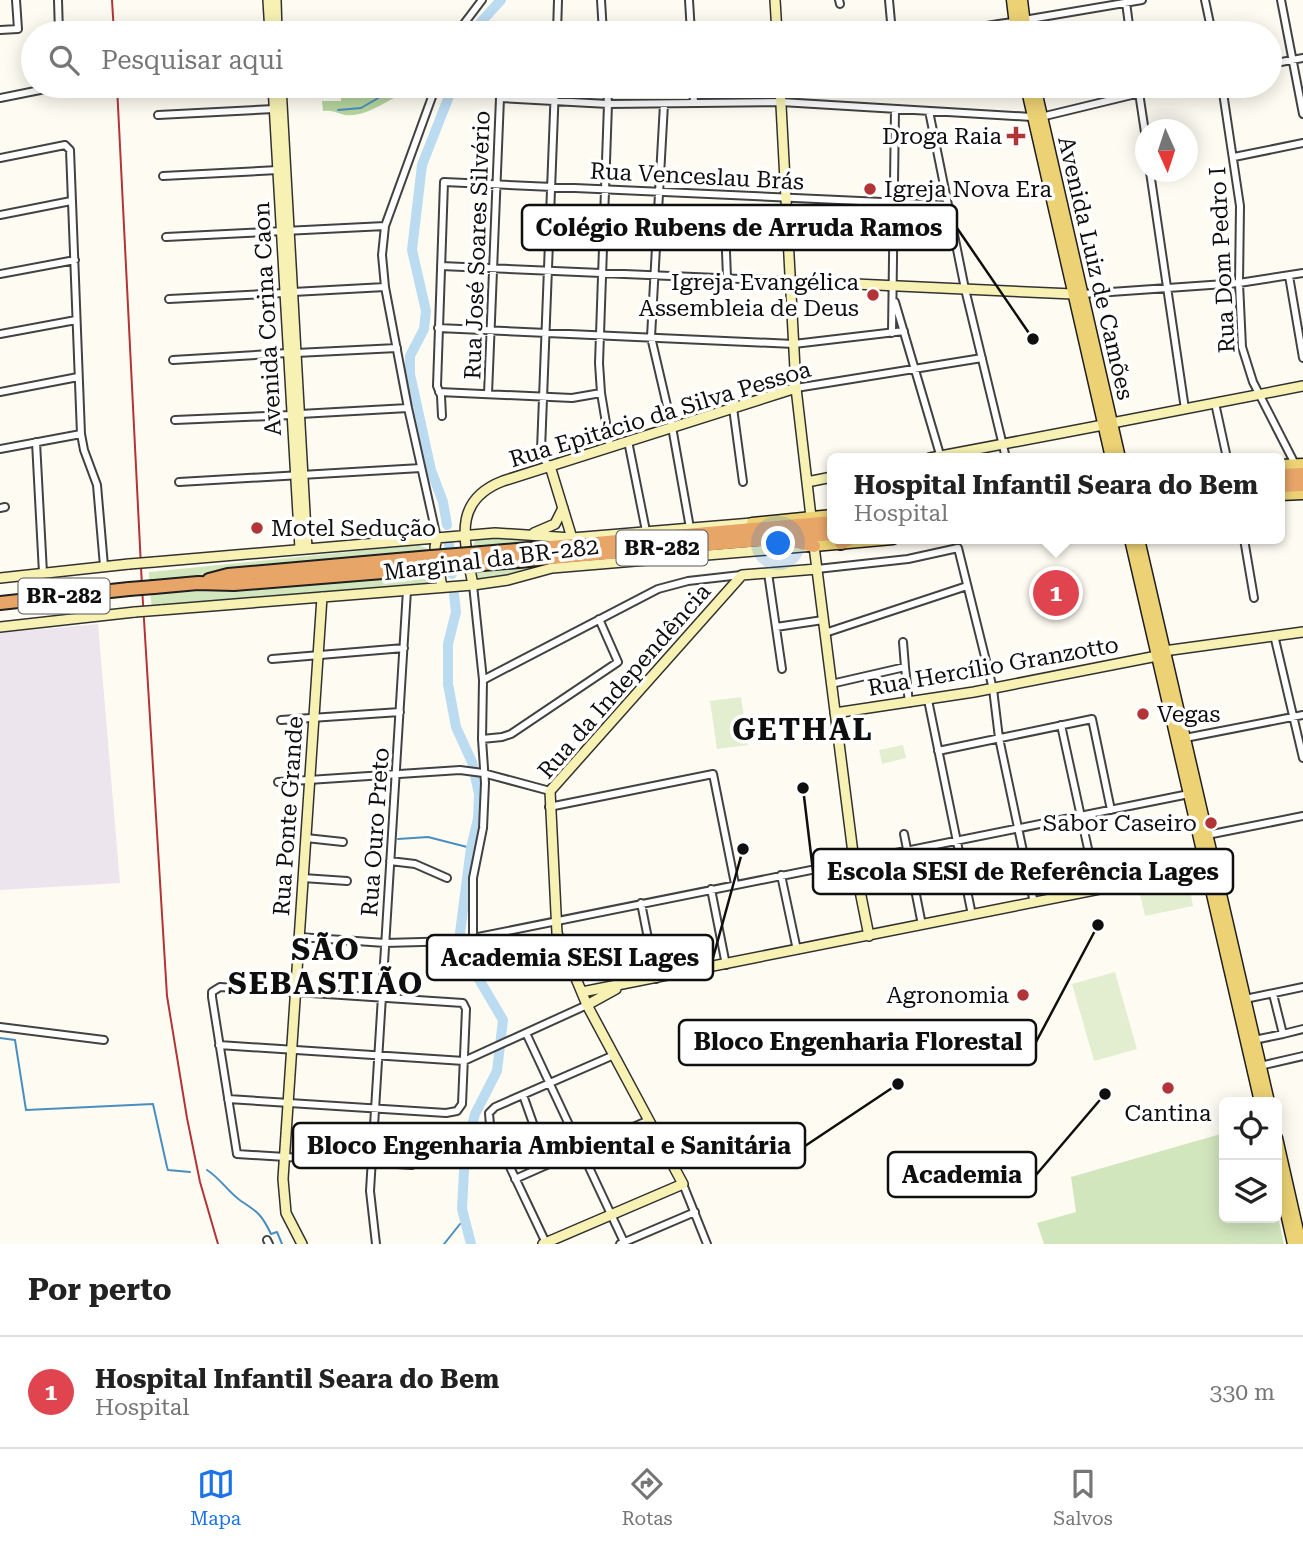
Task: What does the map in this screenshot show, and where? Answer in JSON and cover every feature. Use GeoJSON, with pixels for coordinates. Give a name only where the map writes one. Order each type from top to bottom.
{"type":"FeatureCollection","features":[{"type":"Feature","properties":{"kind":"highway"},"geometry":{"type":"LineString","coordinates":[[1285,486],[1303,485]]}},
{"type":"Feature","properties":{"kind":"highway","name":"BR-282"},"geometry":{"type":"LineString","coordinates":[[0,603],[198,583],[228,575],[432,563],[827,522]]}},
{"type":"Feature","properties":{"kind":"highway"},"geometry":{"type":"LineString","coordinates":[[720,532],[752,523]]}},
{"type":"Feature","properties":{"kind":"highway"},"geometry":{"type":"LineString","coordinates":[[782,538],[814,546]]}},
{"type":"Feature","properties":{"kind":"highway","name":"BR-282"},"geometry":{"type":"LineString","coordinates":[[483,558],[782,538],[827,539]]}},
{"type":"Feature","properties":{"kind":"main road"},"geometry":{"type":"LineString","coordinates":[[268,0],[269,21]]}},
{"type":"Feature","properties":{"kind":"main road"},"geometry":{"type":"LineString","coordinates":[[275,0],[276,21]]}},
{"type":"Feature","properties":{"kind":"main road"},"geometry":{"type":"LineString","coordinates":[[775,0],[776,21]]}},
{"type":"Feature","properties":{"kind":"main road"},"geometry":{"type":"LineString","coordinates":[[1012,0],[1019,21]]}},
{"type":"Feature","properties":{"kind":"main road"},"geometry":{"type":"LineString","coordinates":[[1019,21],[1022,0]]}},
{"type":"Feature","properties":{"kind":"main road","name":"Avenida Corina Caon"},"geometry":{"type":"LineString","coordinates":[[274,98],[285,231]]}},
{"type":"Feature","properties":{"kind":"main road","name":"Avenida Corina Caon"},"geometry":{"type":"LineString","coordinates":[[281,98],[285,231],[304,549]]}},
{"type":"Feature","properties":{"kind":"main road"},"geometry":{"type":"LineString","coordinates":[[781,98],[796,388],[811,517]]}},
{"type":"Feature","properties":{"kind":"main road","name":"Avenida Luiz de Camões"},"geometry":{"type":"LineString","coordinates":[[1030,98],[1037,117],[1108,424],[1118,453]]}},
{"type":"Feature","properties":{"kind":"main road","name":"Avenida Luiz de Camões"},"geometry":{"type":"LineString","coordinates":[[1036,98],[1037,117]]}},
{"type":"Feature","properties":{"kind":"main road"},"geometry":{"type":"LineString","coordinates":[[790,281],[892,290],[965,289],[1078,294]]}},
{"type":"Feature","properties":{"kind":"main road"},"geometry":{"type":"LineString","coordinates":[[961,453],[1303,386]]}},
{"type":"Feature","properties":{"kind":"main road","name":"Rua Epitácio da Silva Pessoa"},"geometry":{"type":"LineString","coordinates":[[464,536],[468,513],[488,488],[796,388]]}},
{"type":"Feature","properties":{"kind":"main road","name":"Avenida Luiz de Camões"},"geometry":{"type":"LineString","coordinates":[[1108,424],[1111,453]]}},
{"type":"Feature","properties":{"kind":"main road"},"geometry":{"type":"LineString","coordinates":[[550,466],[572,538]]}},
{"type":"Feature","properties":{"kind":"main road"},"geometry":{"type":"LineString","coordinates":[[807,482],[827,478]]}},
{"type":"Feature","properties":{"kind":"main road"},"geometry":{"type":"LineString","coordinates":[[1285,495],[1303,494]]}},
{"type":"Feature","properties":{"kind":"main road"},"geometry":{"type":"LineString","coordinates":[[529,534],[555,524],[563,508]]}},
{"type":"Feature","properties":{"kind":"main road","name":"Marginal da BR-282"},"geometry":{"type":"LineString","coordinates":[[0,578],[104,566],[437,538],[529,534],[572,538],[827,515]]}},
{"type":"Feature","properties":{"kind":"main road"},"geometry":{"type":"LineString","coordinates":[[464,536],[473,584]]}},
{"type":"Feature","properties":{"kind":"main road"},"geometry":{"type":"LineString","coordinates":[[437,538],[435,547],[442,587]]}},
{"type":"Feature","properties":{"kind":"main road","name":"Marginal da BR-282"},"geometry":{"type":"LineString","coordinates":[[0,627],[135,612],[473,584],[508,580],[552,568],[814,546],[827,543]]}},
{"type":"Feature","properties":{"kind":"main road"},"geometry":{"type":"LineString","coordinates":[[1131,544],[1149,621],[1161,649]]}},
{"type":"Feature","properties":{"kind":"main road"},"geometry":{"type":"LineString","coordinates":[[1140,544],[1161,649],[1167,699],[1263,1097]]}},
{"type":"Feature","properties":{"kind":"main road"},"geometry":{"type":"LineString","coordinates":[[814,546],[854,861],[869,936]]}},
{"type":"Feature","properties":{"kind":"main road"},"geometry":{"type":"LineString","coordinates":[[742,575],[817,569]]}},
{"type":"Feature","properties":{"kind":"main road","name":"Rua da Independência"},"geometry":{"type":"LineString","coordinates":[[683,1184],[587,1005],[560,942],[555,920],[550,791],[742,575]]}},
{"type":"Feature","properties":{"kind":"main road","name":"Rua Ponte Grande"},"geometry":{"type":"LineString","coordinates":[[302,1244],[284,1204],[285,1157],[322,597]]}},
{"type":"Feature","properties":{"kind":"main road"},"geometry":{"type":"LineString","coordinates":[[1149,621],[1152,622],[1161,649],[1185,738],[1260,1066],[1264,1097]]}},
{"type":"Feature","properties":{"kind":"main road","name":"Rua Hercílio Granzotto"},"geometry":{"type":"LineString","coordinates":[[835,713],[993,689],[1161,649],[1303,632]]}},
{"type":"Feature","properties":{"kind":"main road"},"geometry":{"type":"LineString","coordinates":[[1206,832],[1203,836],[1209,860],[1206,868]]}},
{"type":"Feature","properties":{"kind":"main road"},"geometry":{"type":"LineString","coordinates":[[582,992],[1206,868]]}},
{"type":"Feature","properties":{"kind":"main road"},"geometry":{"type":"LineString","coordinates":[[587,1005],[624,985]]}},
{"type":"Feature","properties":{"kind":"main road"},"geometry":{"type":"LineString","coordinates":[[1282,1160],[1301,1244]]}},
{"type":"Feature","properties":{"kind":"main road"},"geometry":{"type":"LineString","coordinates":[[544,1243],[683,1184]]}},
{"type":"Feature","properties":{"kind":"main road"},"geometry":{"type":"LineString","coordinates":[[1282,1195],[1293,1244]]}},
{"type":"Feature","properties":{"kind":"street"},"geometry":{"type":"LineString","coordinates":[[0,30],[18,29],[16,0]]}},
{"type":"Feature","properties":{"kind":"street"},"geometry":{"type":"LineString","coordinates":[[58,0],[59,21]]}},
{"type":"Feature","properties":{"kind":"street"},"geometry":{"type":"LineString","coordinates":[[466,21],[482,0]]}},
{"type":"Feature","properties":{"kind":"street"},"geometry":{"type":"LineString","coordinates":[[557,21],[558,0]]}},
{"type":"Feature","properties":{"kind":"street"},"geometry":{"type":"LineString","coordinates":[[601,0],[602,21]]}},
{"type":"Feature","properties":{"kind":"street"},"geometry":{"type":"LineString","coordinates":[[689,0],[690,21]]}},
{"type":"Feature","properties":{"kind":"street"},"geometry":{"type":"LineString","coordinates":[[890,0],[891,21]]}},
{"type":"Feature","properties":{"kind":"street"},"geometry":{"type":"LineString","coordinates":[[1019,21],[1142,0]]}},
{"type":"Feature","properties":{"kind":"street"},"geometry":{"type":"LineString","coordinates":[[1205,0],[1209,21]]}},
{"type":"Feature","properties":{"kind":"street"},"geometry":{"type":"LineString","coordinates":[[1282,0],[1303,114]]}},
{"type":"Feature","properties":{"kind":"street"},"geometry":{"type":"LineString","coordinates":[[1126,1],[1128,21]]}},
{"type":"Feature","properties":{"kind":"street"},"geometry":{"type":"LineString","coordinates":[[1282,62],[1303,58]]}},
{"type":"Feature","properties":{"kind":"street"},"geometry":{"type":"LineString","coordinates":[[0,97],[21,93]]}},
{"type":"Feature","properties":{"kind":"street"},"geometry":{"type":"LineString","coordinates":[[432,98],[385,226],[382,255],[385,287],[408,408],[437,538]]}},
{"type":"Feature","properties":{"kind":"street","name":"Rua José Soares Silvério"},"geometry":{"type":"LineString","coordinates":[[488,394],[500,98],[555,101]]}},
{"type":"Feature","properties":{"kind":"street"},"geometry":{"type":"LineString","coordinates":[[608,98],[600,335],[601,393],[610,447]]}},
{"type":"Feature","properties":{"kind":"street"},"geometry":{"type":"LineString","coordinates":[[694,98],[694,103]]}},
{"type":"Feature","properties":{"kind":"street"},"geometry":{"type":"LineString","coordinates":[[550,466],[541,450],[555,101],[608,104],[781,102],[1037,117],[1106,98]]}},
{"type":"Feature","properties":{"kind":"street"},"geometry":{"type":"LineString","coordinates":[[1139,98],[1143,119]]}},
{"type":"Feature","properties":{"kind":"street","name":"Rua Dom Pedro I"},"geometry":{"type":"LineString","coordinates":[[1224,98],[1240,206],[1242,347],[1259,395],[1300,467]]}},
{"type":"Feature","properties":{"kind":"street"},"geometry":{"type":"LineString","coordinates":[[664,104],[652,337],[690,528]]}},
{"type":"Feature","properties":{"kind":"street"},"geometry":{"type":"LineString","coordinates":[[158,115],[274,109]]}},
{"type":"Feature","properties":{"kind":"street"},"geometry":{"type":"LineString","coordinates":[[892,333],[895,109]]}},
{"type":"Feature","properties":{"kind":"street"},"geometry":{"type":"LineString","coordinates":[[929,111],[965,289],[1005,453]]}},
{"type":"Feature","properties":{"kind":"street"},"geometry":{"type":"LineString","coordinates":[[1234,157],[1303,144]]}},
{"type":"Feature","properties":{"kind":"street"},"geometry":{"type":"LineString","coordinates":[[0,158],[65,145],[70,150],[81,434],[97,485],[104,566]]}},
{"type":"Feature","properties":{"kind":"street"},"geometry":{"type":"LineString","coordinates":[[163,176],[278,170]]}},
{"type":"Feature","properties":{"kind":"street","name":"Rua Venceslau Brás"},"geometry":{"type":"LineString","coordinates":[[440,266],[444,182],[948,205]]}},
{"type":"Feature","properties":{"kind":"street"},"geometry":{"type":"LineString","coordinates":[[1151,182],[1185,409]]}},
{"type":"Feature","properties":{"kind":"street"},"geometry":{"type":"LineString","coordinates":[[0,215],[71,201]]}},
{"type":"Feature","properties":{"kind":"street"},"geometry":{"type":"LineString","coordinates":[[725,225],[727,278]]}},
{"type":"Feature","properties":{"kind":"street"},"geometry":{"type":"LineString","coordinates":[[166,237],[385,226]]}},
{"type":"Feature","properties":{"kind":"street"},"geometry":{"type":"LineString","coordinates":[[0,274],[75,260]]}},
{"type":"Feature","properties":{"kind":"street"},"geometry":{"type":"LineString","coordinates":[[442,416],[437,386],[440,266],[790,281]]}},
{"type":"Feature","properties":{"kind":"street"},"geometry":{"type":"LineString","coordinates":[[1078,294],[1167,290],[1303,273]]}},
{"type":"Feature","properties":{"kind":"street"},"geometry":{"type":"LineString","coordinates":[[1289,276],[1303,358]]}},
{"type":"Feature","properties":{"kind":"street"},"geometry":{"type":"LineString","coordinates":[[169,299],[385,287]]}},
{"type":"Feature","properties":{"kind":"street"},"geometry":{"type":"LineString","coordinates":[[892,290],[936,453]]}},
{"type":"Feature","properties":{"kind":"street"},"geometry":{"type":"LineString","coordinates":[[0,334],[76,320]]}},
{"type":"Feature","properties":{"kind":"street"},"geometry":{"type":"LineString","coordinates":[[438,328],[794,344],[904,331]]}},
{"type":"Feature","properties":{"kind":"street"},"geometry":{"type":"LineString","coordinates":[[173,360],[397,348]]}},
{"type":"Feature","properties":{"kind":"street","name":"Rua Epitácio da Silva Pessoa"},"geometry":{"type":"LineString","coordinates":[[796,388],[982,358]]}},
{"type":"Feature","properties":{"kind":"street"},"geometry":{"type":"LineString","coordinates":[[0,392],[78,377]]}},
{"type":"Feature","properties":{"kind":"street"},"geometry":{"type":"LineString","coordinates":[[439,392],[572,398],[601,393]]}},
{"type":"Feature","properties":{"kind":"street"},"geometry":{"type":"LineString","coordinates":[[1215,404],[1226,453]]}},
{"type":"Feature","properties":{"kind":"street"},"geometry":{"type":"LineString","coordinates":[[175,421],[408,408]]}},
{"type":"Feature","properties":{"kind":"street"},"geometry":{"type":"LineString","coordinates":[[733,408],[743,482]]}},
{"type":"Feature","properties":{"kind":"street"},"geometry":{"type":"LineString","coordinates":[[0,449],[81,434]]}},
{"type":"Feature","properties":{"kind":"street"},"geometry":{"type":"LineString","coordinates":[[628,441],[646,531]]}},
{"type":"Feature","properties":{"kind":"street"},"geometry":{"type":"LineString","coordinates":[[36,442],[43,573]]}},
{"type":"Feature","properties":{"kind":"street"},"geometry":{"type":"LineString","coordinates":[[179,482],[421,468]]}},
{"type":"Feature","properties":{"kind":"street"},"geometry":{"type":"LineString","coordinates":[[1245,544],[1254,598]]}},
{"type":"Feature","properties":{"kind":"street"},"geometry":{"type":"LineString","coordinates":[[817,569],[908,559],[958,548],[993,689],[999,738],[1034,903]]}},
{"type":"Feature","properties":{"kind":"street"},"geometry":{"type":"LineString","coordinates":[[768,573],[782,669]]}},
{"type":"Feature","properties":{"kind":"street"},"geometry":{"type":"LineString","coordinates":[[483,680],[643,596],[673,584],[742,575]]}},
{"type":"Feature","properties":{"kind":"street"},"geometry":{"type":"LineString","coordinates":[[473,584],[483,680],[482,739],[477,772],[485,783],[481,840],[473,878],[473,937]]}},
{"type":"Feature","properties":{"kind":"street"},"geometry":{"type":"LineString","coordinates":[[825,633],[967,586]]}},
{"type":"Feature","properties":{"kind":"street","name":"Rua Ouro Preto"},"geometry":{"type":"LineString","coordinates":[[376,1244],[370,1201],[407,590]]}},
{"type":"Feature","properties":{"kind":"street"},"geometry":{"type":"LineString","coordinates":[[482,739],[502,737],[517,730],[618,662],[599,619]]}},
{"type":"Feature","properties":{"kind":"street"},"geometry":{"type":"LineString","coordinates":[[776,627],[823,620]]}},
{"type":"Feature","properties":{"kind":"street"},"geometry":{"type":"LineString","coordinates":[[1274,635],[1303,758]]}},
{"type":"Feature","properties":{"kind":"street"},"geometry":{"type":"LineString","coordinates":[[903,642],[909,703]]}},
{"type":"Feature","properties":{"kind":"street"},"geometry":{"type":"LineString","coordinates":[[272,659],[404,648]]}},
{"type":"Feature","properties":{"kind":"street"},"geometry":{"type":"LineString","coordinates":[[831,684],[905,667]]}},
{"type":"Feature","properties":{"kind":"street"},"geometry":{"type":"LineString","coordinates":[[928,700],[972,915]]}},
{"type":"Feature","properties":{"kind":"street"},"geometry":{"type":"LineString","coordinates":[[281,720],[400,712]]}},
{"type":"Feature","properties":{"kind":"street"},"geometry":{"type":"LineString","coordinates":[[1185,738],[1303,715]]}},
{"type":"Feature","properties":{"kind":"street"},"geometry":{"type":"LineString","coordinates":[[938,751],[1093,719],[1111,810]]}},
{"type":"Feature","properties":{"kind":"street"},"geometry":{"type":"LineString","coordinates":[[1061,725],[1097,890]]}},
{"type":"Feature","properties":{"kind":"street"},"geometry":{"type":"LineString","coordinates":[[278,782],[449,770],[477,772],[550,791]]}},
{"type":"Feature","properties":{"kind":"street"},"geometry":{"type":"LineString","coordinates":[[550,807],[713,774],[736,884]]}},
{"type":"Feature","properties":{"kind":"street"},"geometry":{"type":"LineString","coordinates":[[299,937],[385,943],[461,940],[1189,794]]}},
{"type":"Feature","properties":{"kind":"street"},"geometry":{"type":"LineString","coordinates":[[1206,832],[1303,816]]}},
{"type":"Feature","properties":{"kind":"street"},"geometry":{"type":"LineString","coordinates":[[904,834],[922,925]]}},
{"type":"Feature","properties":{"kind":"street"},"geometry":{"type":"LineString","coordinates":[[306,838],[343,842]]}},
{"type":"Feature","properties":{"kind":"street"},"geometry":{"type":"LineString","coordinates":[[1027,871],[1090,858]]}},
{"type":"Feature","properties":{"kind":"street"},"geometry":{"type":"LineString","coordinates":[[390,861],[415,864],[447,878]]}},
{"type":"Feature","properties":{"kind":"street"},"geometry":{"type":"LineString","coordinates":[[781,875],[797,950]]}},
{"type":"Feature","properties":{"kind":"street"},"geometry":{"type":"LineString","coordinates":[[303,878],[347,881]]}},
{"type":"Feature","properties":{"kind":"street"},"geometry":{"type":"LineString","coordinates":[[711,889],[726,965]]}},
{"type":"Feature","properties":{"kind":"street"},"geometry":{"type":"LineString","coordinates":[[641,903],[656,979]]}},
{"type":"Feature","properties":{"kind":"street"},"geometry":{"type":"LineString","coordinates":[[228,1099],[446,1113],[457,1111],[462,1104],[465,1004],[220,987],[214,989],[212,996],[219,1045],[237,1154],[412,1165]]}},
{"type":"Feature","properties":{"kind":"street"},"geometry":{"type":"LineString","coordinates":[[1245,999],[1303,987]]}},
{"type":"Feature","properties":{"kind":"street"},"geometry":{"type":"LineString","coordinates":[[1273,993],[1283,1034]]}},
{"type":"Feature","properties":{"kind":"street"},"geometry":{"type":"LineString","coordinates":[[219,1045],[464,1061],[587,1005]]}},
{"type":"Feature","properties":{"kind":"street"},"geometry":{"type":"LineString","coordinates":[[0,1027],[104,1040]]}},
{"type":"Feature","properties":{"kind":"street"},"geometry":{"type":"LineString","coordinates":[[1254,1040],[1303,1029]]}},
{"type":"Feature","properties":{"kind":"street"},"geometry":{"type":"LineString","coordinates":[[526,1033],[622,1243],[695,1212]]}},
{"type":"Feature","properties":{"kind":"street"},"geometry":{"type":"LineString","coordinates":[[544,1243],[490,1125],[489,1113],[495,1107],[614,1055]]}},
{"type":"Feature","properties":{"kind":"street"},"geometry":{"type":"LineString","coordinates":[[1260,1066],[1303,1056]]}},
{"type":"Feature","properties":{"kind":"street"},"geometry":{"type":"LineString","coordinates":[[523,1095],[534,1129]]}},
{"type":"Feature","properties":{"kind":"street"},"geometry":{"type":"LineString","coordinates":[[515,1179],[649,1120]]}},
{"type":"Feature","properties":{"kind":"street","name":"Rua da Independência"},"geometry":{"type":"LineString","coordinates":[[683,1184],[707,1244]]}},
{"type":"Feature","properties":{"kind":"shaded area"},"geometry":{"type":"Polygon","coordinates":[[[98,624],[120,883],[0,890],[0,633],[98,624]]]}},
{"type":"Feature","properties":{"kind":"green space"},"geometry":{"type":"Polygon","coordinates":[[[341,98],[394,98],[361,114],[345,115],[323,111],[322,101],[341,101],[341,98]]]}},
{"type":"Feature","properties":{"kind":"green space"},"geometry":{"type":"Polygon","coordinates":[[[497,537],[554,542],[473,548],[475,538],[497,537]]]}},
{"type":"Feature","properties":{"kind":"green space"},"geometry":{"type":"Polygon","coordinates":[[[417,545],[426,548],[430,554],[225,573],[149,583],[149,572],[417,545]]]}},
{"type":"Feature","properties":{"kind":"green space"},"geometry":{"type":"Polygon","coordinates":[[[531,566],[503,577],[480,580],[474,569],[531,566]]]}},
{"type":"Feature","properties":{"kind":"green space"},"geometry":{"type":"Polygon","coordinates":[[[432,573],[432,580],[424,585],[152,608],[150,593],[234,590],[432,573]]]}},
{"type":"Feature","properties":{"kind":"green space"},"geometry":{"type":"Polygon","coordinates":[[[741,697],[748,745],[717,749],[710,701],[741,697]]]}},
{"type":"Feature","properties":{"kind":"green space"},"geometry":{"type":"Polygon","coordinates":[[[903,745],[906,758],[882,764],[879,750],[903,745]]]}},
{"type":"Feature","properties":{"kind":"green space"},"geometry":{"type":"Polygon","coordinates":[[[1090,858],[1097,890],[1034,903],[1027,871],[1090,858]]]}},
{"type":"Feature","properties":{"kind":"green space"},"geometry":{"type":"Polygon","coordinates":[[[1085,862],[1089,883],[1054,890],[1050,869],[1085,862]]]}},
{"type":"Feature","properties":{"kind":"green space"},"geometry":{"type":"Polygon","coordinates":[[[1188,879],[1193,906],[1145,916],[1139,889],[1188,879]]]}},
{"type":"Feature","properties":{"kind":"green space"},"geometry":{"type":"Polygon","coordinates":[[[1115,972],[1137,1049],[1094,1061],[1072,984],[1115,972]]]}},
{"type":"Feature","properties":{"kind":"green space"},"geometry":{"type":"Polygon","coordinates":[[[1219,1134],[1219,1223],[1279,1223],[1284,1244],[1044,1244],[1037,1223],[1076,1212],[1071,1177],[1219,1134]]]}},
{"type":"Feature","properties":{"kind":"waterway"},"geometry":{"type":"LineString","coordinates":[[482,21],[501,0]]}},
{"type":"Feature","properties":{"kind":"waterway"},"geometry":{"type":"LineString","coordinates":[[338,110],[361,108],[378,98]]}},
{"type":"Feature","properties":{"kind":"waterway"},"geometry":{"type":"LineString","coordinates":[[447,525],[443,502],[431,470],[410,374],[410,356],[424,329],[426,311],[412,250],[422,165],[448,98]]}},
{"type":"Feature","properties":{"kind":"waterway"},"geometry":{"type":"LineString","coordinates":[[449,544],[452,574]]}},
{"type":"Feature","properties":{"kind":"waterway"},"geometry":{"type":"LineString","coordinates":[[454,594],[456,612],[448,644],[448,684],[456,727],[472,762],[479,794],[460,947],[503,1020],[497,1071],[475,1114],[465,1151],[462,1209],[471,1244]]}},
{"type":"Feature","properties":{"kind":"waterway"},"geometry":{"type":"LineString","coordinates":[[398,839],[428,837],[471,848]]}},
{"type":"Feature","properties":{"kind":"waterway"},"geometry":{"type":"LineString","coordinates":[[0,1038],[15,1040],[26,1110],[153,1104],[168,1170],[190,1172]]}},
{"type":"Feature","properties":{"kind":"waterway"},"geometry":{"type":"LineString","coordinates":[[207,1170],[259,1214],[271,1234],[277,1232],[282,1244]]}},
{"type":"Feature","properties":{"kind":"waterway"},"geometry":{"type":"LineString","coordinates":[[444,1244],[465,1221]]}},
{"type":"Feature","properties":{"kind":"railway"},"geometry":{"type":"LineString","coordinates":[[112,0],[113,21]]}},
{"type":"Feature","properties":{"kind":"railway"},"geometry":{"type":"LineString","coordinates":[[118,98],[142,587],[167,996],[200,1182],[218,1244]]}},
{"type":"Feature","properties":{"kind":"place","name":"Droga Raia"},"geometry":{"type":"Point","coordinates":[1016,136]}},
{"type":"Feature","properties":{"kind":"place","name":"Igreja Nova Era"},"geometry":{"type":"Point","coordinates":[870,189]}},
{"type":"Feature","properties":{"kind":"place","name":"Igreja Evangélica Assembleia de Deus"},"geometry":{"type":"Point","coordinates":[873,295]}},
{"type":"Feature","properties":{"kind":"place","name":"Colégio Rubens de Arruda Ramos"},"geometry":{"type":"Point","coordinates":[1033,339]}},
{"type":"Feature","properties":{"kind":"place","name":"Motel Sedução"},"geometry":{"type":"Point","coordinates":[257,528]}},
{"type":"Feature","properties":{"kind":"place","name":"Hospital Infantil Seara do Bem"},"geometry":{"type":"Point","coordinates":[1056,593]}},
{"type":"Feature","properties":{"kind":"place","name":"Vegas"},"geometry":{"type":"Point","coordinates":[1143,714]}},
{"type":"Feature","properties":{"kind":"place","name":"Escola SESI de Referência Lages"},"geometry":{"type":"Point","coordinates":[803,788]}},
{"type":"Feature","properties":{"kind":"place","name":"Sabor Caseiro"},"geometry":{"type":"Point","coordinates":[1211,823]}},
{"type":"Feature","properties":{"kind":"place","name":"Academia SESI Lages"},"geometry":{"type":"Point","coordinates":[743,849]}},
{"type":"Feature","properties":{"kind":"place","name":"Bloco Engenharia Florestal"},"geometry":{"type":"Point","coordinates":[1098,925]}},
{"type":"Feature","properties":{"kind":"place","name":"Agronomia"},"geometry":{"type":"Point","coordinates":[1023,995]}},
{"type":"Feature","properties":{"kind":"place","name":"Bloco Engenharia Ambiental e Sanitária"},"geometry":{"type":"Point","coordinates":[898,1084]}},
{"type":"Feature","properties":{"kind":"place","name":"Cantina"},"geometry":{"type":"Point","coordinates":[1168,1088]}},
{"type":"Feature","properties":{"kind":"place","name":"Academia"},"geometry":{"type":"Point","coordinates":[1105,1094]}},
{"type":"Feature","properties":{"kind":"district","name":"GETHAL"},"geometry":{"type":"Point","coordinates":[803,730]}},
{"type":"Feature","properties":{"kind":"district","name":"SÃO SEBASTIÃO"},"geometry":{"type":"Point","coordinates":[326,967]}}]}
